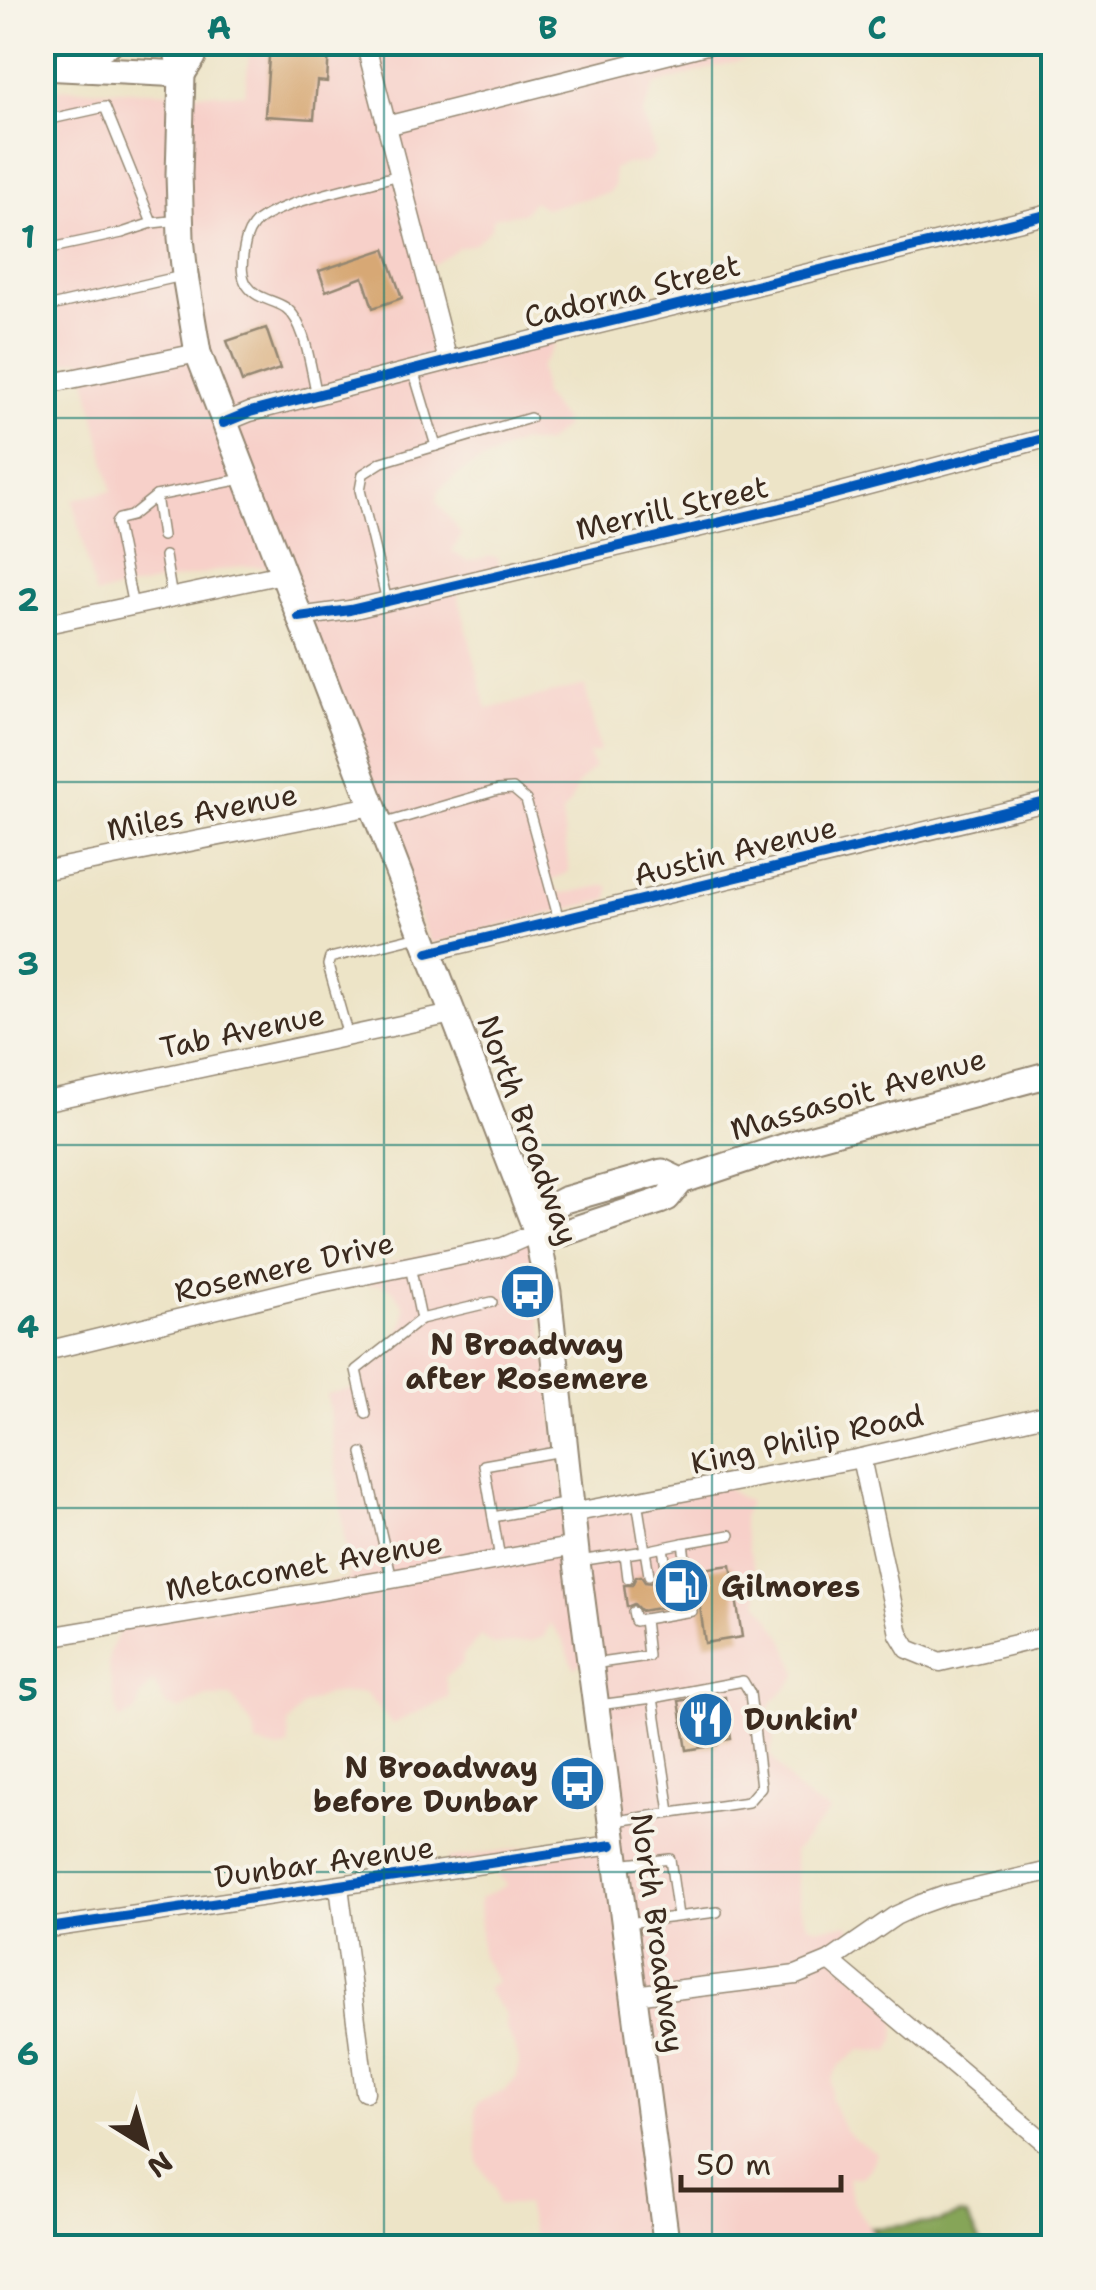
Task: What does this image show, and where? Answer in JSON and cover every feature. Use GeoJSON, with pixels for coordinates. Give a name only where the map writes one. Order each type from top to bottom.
{"type":"FeatureCollection","features":[{"type":"Feature","properties":{"kind":"main road"},"geometry":{"type":"LineString","coordinates":[[42,66],[86,58],[111,42]]}},
{"type":"Feature","properties":{"kind":"main road","name":"North Broadway"},"geometry":{"type":"LineString","coordinates":[[175,42],[182,74],[180,220],[184,275],[198,354],[537,1232],[548,1292],[570,1508],[667,2248]]}},
{"type":"Feature","properties":{"kind":"main road","name":"North Broadway"},"geometry":{"type":"LineString","coordinates":[[182,74],[193,58],[197,42]]}},
{"type":"Feature","properties":{"kind":"main road"},"geometry":{"type":"LineString","coordinates":[[42,66],[182,74]]}},
{"type":"Feature","properties":{"kind":"main road","name":"Massasoit Avenue"},"geometry":{"type":"LineString","coordinates":[[537,1232],[563,1234],[660,1202],[681,1181],[801,1142],[1054,1073]]}},
{"type":"Feature","properties":{"kind":"street"},"geometry":{"type":"LineString","coordinates":[[365,42],[448,361]]}},
{"type":"Feature","properties":{"kind":"street"},"geometry":{"type":"LineString","coordinates":[[386,126],[718,42]]}},
{"type":"Feature","properties":{"kind":"street","name":"Cadorna Street"},"geometry":{"type":"LineString","coordinates":[[223,422],[448,361],[1054,213]]}},
{"type":"Feature","properties":{"kind":"street"},"geometry":{"type":"LineString","coordinates":[[42,385],[198,354]]}},
{"type":"Feature","properties":{"kind":"street","name":"Merrill Street"},"geometry":{"type":"LineString","coordinates":[[299,617],[350,610],[782,508],[1054,436]]}},
{"type":"Feature","properties":{"kind":"street"},"geometry":{"type":"LineString","coordinates":[[42,625],[282,574]]}},
{"type":"Feature","properties":{"kind":"street","name":"Austin Avenue"},"geometry":{"type":"LineString","coordinates":[[425,944],[559,920],[1054,800]]}},
{"type":"Feature","properties":{"kind":"street","name":"Miles Avenue"},"geometry":{"type":"LineString","coordinates":[[42,871],[376,815]]}},
{"type":"Feature","properties":{"kind":"street","name":"Tab Avenue"},"geometry":{"type":"LineString","coordinates":[[42,1102],[452,1014]]}},
{"type":"Feature","properties":{"kind":"street","name":"Rosemere Drive"},"geometry":{"type":"LineString","coordinates":[[42,1352],[316,1285],[503,1247],[537,1232]]}},
{"type":"Feature","properties":{"kind":"street","name":"King Philip Road"},"geometry":{"type":"LineString","coordinates":[[570,1508],[637,1501],[861,1458],[1054,1413]]}},
{"type":"Feature","properties":{"kind":"street"},"geometry":{"type":"LineString","coordinates":[[861,1458],[900,1634],[908,1649],[940,1662],[1054,1634]]}},
{"type":"Feature","properties":{"kind":"street","name":"Metacomet Avenue"},"geometry":{"type":"LineString","coordinates":[[42,1638],[500,1559],[576,1554]]}},
{"type":"Feature","properties":{"kind":"street","name":"Dunbar Avenue"},"geometry":{"type":"LineString","coordinates":[[42,1929],[612,1844]]}},
{"type":"Feature","properties":{"kind":"street"},"geometry":{"type":"LineString","coordinates":[[634,1995],[796,1975],[830,1961],[896,1916],[921,1904],[1054,1870]]}},
{"type":"Feature","properties":{"kind":"street"},"geometry":{"type":"LineString","coordinates":[[339,1886],[365,2092]]}},
{"type":"Feature","properties":{"kind":"street"},"geometry":{"type":"LineString","coordinates":[[830,1961],[1054,2150]]}},
{"type":"Feature","properties":{"kind":"lane"},"geometry":{"type":"LineString","coordinates":[[42,120],[106,107],[152,223]]}},
{"type":"Feature","properties":{"kind":"lane"},"geometry":{"type":"LineString","coordinates":[[317,395],[299,322],[282,305],[260,298],[244,278],[246,239],[254,223],[274,210],[399,175]]}},
{"type":"Feature","properties":{"kind":"lane"},"geometry":{"type":"LineString","coordinates":[[42,250],[152,223],[180,220]]}},
{"type":"Feature","properties":{"kind":"lane"},"geometry":{"type":"LineString","coordinates":[[42,308],[184,275]]}},
{"type":"Feature","properties":{"kind":"lane"},"geometry":{"type":"LineString","coordinates":[[413,370],[436,446]]}},
{"type":"Feature","properties":{"kind":"lane"},"geometry":{"type":"LineString","coordinates":[[387,601],[360,490],[363,474],[382,462],[530,418]]}},
{"type":"Feature","properties":{"kind":"lane"},"geometry":{"type":"LineString","coordinates":[[133,606],[116,523],[119,519],[130,516],[156,496],[245,478]]}},
{"type":"Feature","properties":{"kind":"lane"},"geometry":{"type":"LineString","coordinates":[[156,496],[162,536]]}},
{"type":"Feature","properties":{"kind":"lane"},"geometry":{"type":"LineString","coordinates":[[165,556],[172,598]]}},
{"type":"Feature","properties":{"kind":"lane"},"geometry":{"type":"LineString","coordinates":[[376,815],[513,790],[526,800],[559,920]]}},
{"type":"Feature","properties":{"kind":"lane"},"geometry":{"type":"LineString","coordinates":[[348,1036],[328,964],[330,958],[425,944]]}},
{"type":"Feature","properties":{"kind":"lane"},"geometry":{"type":"LineString","coordinates":[[410,1266],[421,1319]]}},
{"type":"Feature","properties":{"kind":"lane"},"geometry":{"type":"LineString","coordinates":[[366,1414],[356,1370],[421,1319],[492,1302]]}},
{"type":"Feature","properties":{"kind":"lane"},"geometry":{"type":"LineString","coordinates":[[500,1559],[484,1466],[564,1450]]}},
{"type":"Feature","properties":{"kind":"lane"},"geometry":{"type":"LineString","coordinates":[[362,1453],[392,1579]]}},
{"type":"Feature","properties":{"kind":"lane"},"geometry":{"type":"LineString","coordinates":[[637,1501],[649,1575]]}},
{"type":"Feature","properties":{"kind":"lane"},"geometry":{"type":"LineString","coordinates":[[493,1517],[570,1508]]}},
{"type":"Feature","properties":{"kind":"lane"},"geometry":{"type":"LineString","coordinates":[[576,1554],[625,1554],[730,1535]]}},
{"type":"Feature","properties":{"kind":"lane"},"geometry":{"type":"LineString","coordinates":[[633,1612],[634,1621],[656,1613],[692,1610],[683,1544]]}},
{"type":"Feature","properties":{"kind":"lane"},"geometry":{"type":"LineString","coordinates":[[663,1548],[667,1572]]}},
{"type":"Feature","properties":{"kind":"lane"},"geometry":{"type":"LineString","coordinates":[[625,1554],[628,1578]]}},
{"type":"Feature","properties":{"kind":"lane"},"geometry":{"type":"LineString","coordinates":[[590,1664],[648,1656],[644,1620]]}},
{"type":"Feature","properties":{"kind":"lane"},"geometry":{"type":"LineString","coordinates":[[595,1705],[743,1681],[750,1692],[761,1787],[748,1802],[670,1812],[612,1844]]}},
{"type":"Feature","properties":{"kind":"lane"},"geometry":{"type":"LineString","coordinates":[[653,1698],[670,1812]]}},
{"type":"Feature","properties":{"kind":"lane"},"geometry":{"type":"LineString","coordinates":[[612,1844],[670,1859],[678,1916]]}},
{"type":"Feature","properties":{"kind":"lane"},"geometry":{"type":"LineString","coordinates":[[624,1923],[717,1912]]}},
{"type":"Feature","properties":{"kind":"shaded area"},"geometry":{"type":"Polygon","coordinates":[[[250,43],[787,43],[779,51],[655,85],[643,115],[655,154],[647,163],[624,164],[613,169],[614,186],[609,193],[544,208],[533,201],[523,213],[494,217],[490,230],[474,244],[458,248],[433,265],[420,260],[442,356],[545,332],[555,345],[540,367],[542,386],[543,395],[563,420],[564,427],[545,444],[521,442],[464,470],[440,489],[436,501],[462,535],[452,551],[467,561],[498,558],[500,570],[455,582],[487,709],[585,686],[600,752],[588,754],[594,767],[577,785],[562,814],[569,872],[548,883],[562,894],[607,885],[608,899],[430,944],[276,567],[243,566],[95,595],[73,499],[112,491],[82,359],[43,366],[43,88],[245,94],[250,43]]]}},
{"type":"Feature","properties":{"kind":"shaded area"},"geometry":{"type":"Polygon","coordinates":[[[530,1232],[567,1512],[720,1481],[749,1502],[743,1528],[758,1583],[758,1601],[784,1639],[798,1674],[772,1702],[766,1718],[775,1736],[770,1755],[795,1788],[830,1811],[794,1852],[799,1903],[808,1925],[850,1925],[840,1963],[897,2011],[895,2041],[890,2052],[860,2050],[839,2066],[832,2079],[830,2099],[844,2129],[877,2153],[861,2177],[848,2178],[853,2203],[883,2247],[545,2247],[539,2246],[526,2205],[497,2205],[495,2189],[478,2163],[475,2111],[478,2102],[505,2091],[517,2077],[519,2064],[505,2027],[505,2014],[486,1989],[497,1981],[481,1957],[479,1899],[507,1885],[495,1874],[484,1872],[443,1874],[448,1859],[610,1833],[586,1660],[574,1668],[550,1623],[544,1637],[532,1641],[493,1645],[481,1636],[463,1655],[463,1664],[445,1677],[449,1698],[392,1724],[365,1693],[329,1694],[303,1705],[288,1724],[289,1746],[279,1750],[256,1744],[254,1728],[231,1697],[204,1697],[180,1710],[166,1706],[153,1682],[140,1698],[136,1712],[119,1721],[108,1667],[110,1651],[121,1628],[349,1579],[327,1394],[362,1387],[360,1367],[394,1343],[404,1323],[405,1307],[392,1289],[379,1284],[368,1286],[369,1268],[530,1232]]]}},
{"type":"Feature","properties":{"kind":"green space"},"geometry":{"type":"Polygon","coordinates":[[[960,2214],[967,2216],[981,2242],[989,2247],[883,2247],[870,2227],[939,2222],[960,2214]]]}},
{"type":"Feature","properties":{"kind":"building"},"geometry":{"type":"Polygon","coordinates":[[[270,42],[318,42],[318,48],[329,49],[327,82],[317,81],[314,119],[265,116],[270,42]]]}},
{"type":"Feature","properties":{"kind":"building"},"geometry":{"type":"Polygon","coordinates":[[[385,249],[402,298],[373,308],[363,277],[326,291],[319,271],[385,249]]]}},
{"type":"Feature","properties":{"kind":"building"},"geometry":{"type":"Polygon","coordinates":[[[266,328],[280,369],[242,382],[227,341],[266,328]]]}},
{"type":"Feature","properties":{"kind":"building"},"geometry":{"type":"Polygon","coordinates":[[[731,1565],[742,1637],[705,1643],[695,1570],[731,1565]]]}},
{"type":"Feature","properties":{"kind":"building"},"geometry":{"type":"Polygon","coordinates":[[[679,1572],[683,1604],[641,1611],[634,1604],[627,1607],[624,1585],[632,1585],[641,1576],[651,1583],[659,1574],[669,1581],[679,1572]]]}},
{"type":"Feature","properties":{"kind":"building","name":"Dunkin'"},"geometry":{"type":"Polygon","coordinates":[[[712,1695],[712,1699],[725,1697],[731,1739],[687,1750],[679,1701],[712,1695]]]}},
{"type":"Feature","properties":{"kind":"cycle path"},"geometry":{"type":"LineString","coordinates":[[223,423],[250,412],[448,361],[1054,213]]}},
{"type":"Feature","properties":{"kind":"cycle path"},"geometry":{"type":"LineString","coordinates":[[299,617],[350,610],[781,508],[1054,436]]}},
{"type":"Feature","properties":{"kind":"cycle path"},"geometry":{"type":"LineString","coordinates":[[428,952],[1054,800]]}},
{"type":"Feature","properties":{"kind":"cycle path"},"geometry":{"type":"LineString","coordinates":[[42,1929],[612,1845]]}},
{"type":"Feature","properties":{"kind":"place","name":"N Broadway after Rosemere"},"geometry":{"type":"Point","coordinates":[527,1292]}},
{"type":"Feature","properties":{"kind":"place","name":"Gilmores"},"geometry":{"type":"Point","coordinates":[682,1586]}},
{"type":"Feature","properties":{"kind":"place","name":"Dunkin'"},"geometry":{"type":"Point","coordinates":[705,1719]}},
{"type":"Feature","properties":{"kind":"place","name":"N Broadway before Dunbar"},"geometry":{"type":"Point","coordinates":[577,1784]}}]}
